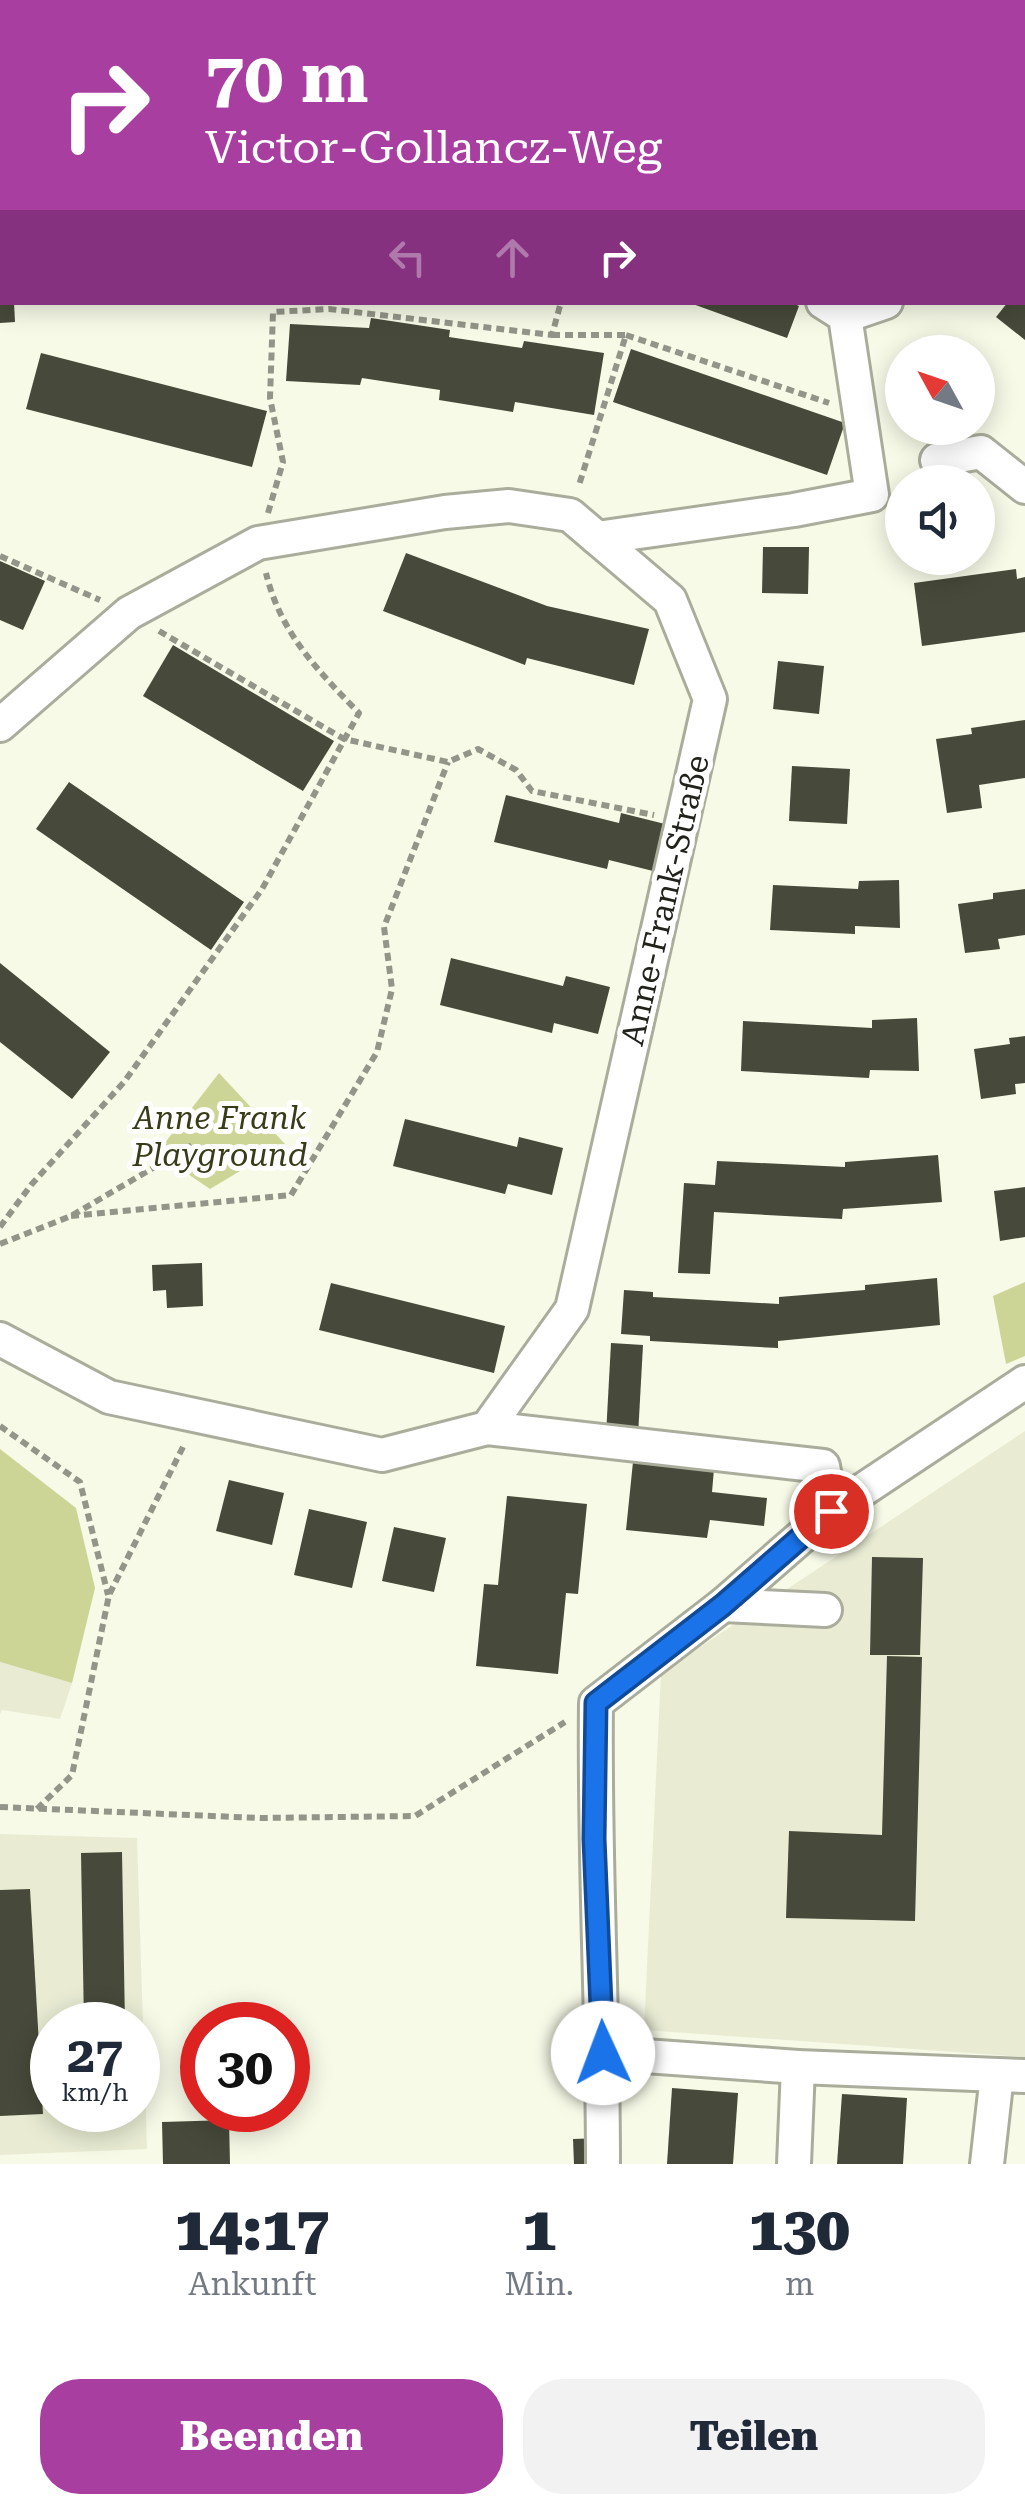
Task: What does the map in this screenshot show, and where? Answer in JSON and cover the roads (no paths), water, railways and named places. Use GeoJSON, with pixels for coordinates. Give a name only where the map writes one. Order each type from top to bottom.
{"type":"FeatureCollection","features":[{"type":"Feature","properties":{"kind":"street"},"geometry":{"type":"LineString","coordinates":[[597,538],[872,495],[860,413],[834,309],[864,305]]}},
{"type":"Feature","properties":{"kind":"street"},"geometry":{"type":"LineString","coordinates":[[937,460],[981,452],[1025,487]]}},
{"type":"Feature","properties":{"kind":"street","name":"Anne-Frank-Straße"},"geometry":{"type":"LineString","coordinates":[[0,725],[128,613],[258,543],[445,512],[508,506],[570,515],[670,600],[710,699],[572,1309],[488,1428]]}},
{"type":"Feature","properties":{"kind":"street"},"geometry":{"type":"LineString","coordinates":[[0,1338],[108,1397],[382,1455],[488,1428],[824,1466],[831,1511]]}},
{"type":"Feature","properties":{"kind":"street"},"geometry":{"type":"LineString","coordinates":[[603,2164],[603,2053],[594,1839],[596,1703],[723,1605],[831,1511],[1021,1390]]}},
{"type":"Feature","properties":{"kind":"street"},"geometry":{"type":"LineString","coordinates":[[723,1605],[825,1610]]}},
{"type":"Feature","properties":{"kind":"street"},"geometry":{"type":"LineString","coordinates":[[603,2053],[798,2068],[1011,2076],[987,2164]]}},
{"type":"Feature","properties":{"kind":"street"},"geometry":{"type":"LineString","coordinates":[[794,2164],[798,2068]]}},
{"type":"Feature","properties":{"kind":"park label","name":"Anne Frank Playground"},"geometry":{"type":"Point","coordinates":[220,1136]}}]}
